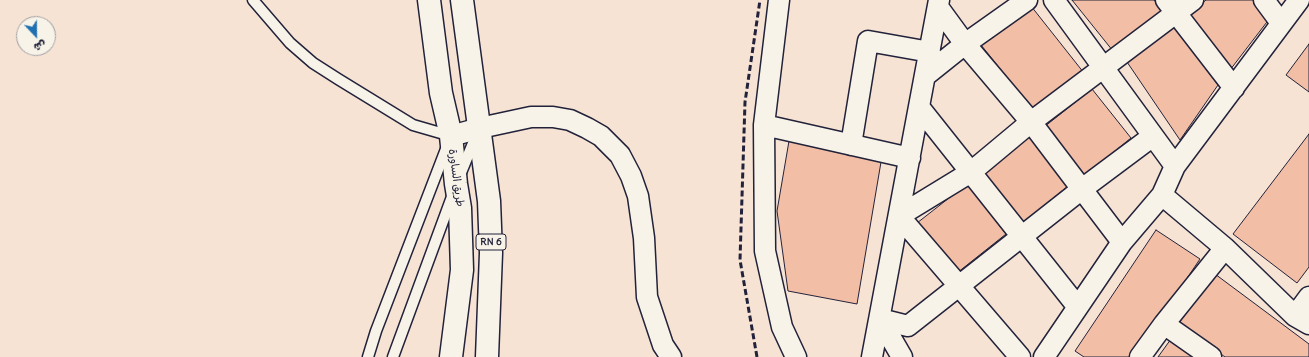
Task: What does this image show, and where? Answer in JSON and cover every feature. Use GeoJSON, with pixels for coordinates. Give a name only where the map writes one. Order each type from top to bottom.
{"type":"FeatureCollection","features":[{"type":"Feature","properties":{"kind":"highway","name":"طريق الساورة"},"geometry":{"type":"LineString","coordinates":[[429,0],[441,93],[451,136],[460,208],[462,270],[451,357]]}},
{"type":"Feature","properties":{"kind":"highway","name":"RN 6"},"geometry":{"type":"LineString","coordinates":[[462,0],[489,201],[492,253],[487,357]]}},
{"type":"Feature","properties":{"kind":"street"},"geometry":{"type":"LineString","coordinates":[[779,0],[764,125],[766,251],[782,327],[796,357]]}},
{"type":"Feature","properties":{"kind":"street"},"geometry":{"type":"LineString","coordinates":[[925,76],[965,44],[1027,0]]}},
{"type":"Feature","properties":{"kind":"street"},"geometry":{"type":"LineString","coordinates":[[1054,0],[1175,166]]}},
{"type":"Feature","properties":{"kind":"street"},"geometry":{"type":"LineString","coordinates":[[899,216],[970,172],[1031,122],[1103,67],[1171,7],[1192,0]]}},
{"type":"Feature","properties":{"kind":"street"},"geometry":{"type":"LineString","coordinates":[[1264,0],[1281,23]]}},
{"type":"Feature","properties":{"kind":"street"},"geometry":{"type":"LineString","coordinates":[[1044,357],[1077,306],[1122,242],[1162,195],[1175,166],[1299,0]]}},
{"type":"Feature","properties":{"kind":"street"},"geometry":{"type":"LineString","coordinates":[[939,4],[965,44],[1031,122],[1122,242]]}},
{"type":"Feature","properties":{"kind":"street"},"geometry":{"type":"LineString","coordinates":[[872,357],[939,4]]}},
{"type":"Feature","properties":{"kind":"street"},"geometry":{"type":"LineString","coordinates":[[1171,7],[1234,88]]}},
{"type":"Feature","properties":{"kind":"street"},"geometry":{"type":"LineString","coordinates":[[851,145],[868,41],[930,52]]}},
{"type":"Feature","properties":{"kind":"street"},"geometry":{"type":"LineString","coordinates":[[919,107],[1077,306]]}},
{"type":"Feature","properties":{"kind":"street"},"geometry":{"type":"LineString","coordinates":[[451,136],[480,128],[531,118],[553,116],[570,120],[601,136],[620,155],[631,176],[638,196],[644,238],[647,298],[663,345],[671,357]]}},
{"type":"Feature","properties":{"kind":"street"},"geometry":{"type":"LineString","coordinates":[[764,125],[910,158]]}},
{"type":"Feature","properties":{"kind":"street"},"geometry":{"type":"LineString","coordinates":[[880,319],[908,326],[1082,189],[1153,136]]}},
{"type":"Feature","properties":{"kind":"street"},"geometry":{"type":"LineString","coordinates":[[1162,195],[1225,248],[1302,320],[1309,297]]}},
{"type":"Feature","properties":{"kind":"street"},"geometry":{"type":"LineString","coordinates":[[899,216],[1020,357]]}},
{"type":"Feature","properties":{"kind":"street"},"geometry":{"type":"LineString","coordinates":[[1140,357],[1164,324],[1225,248]]}},
{"type":"Feature","properties":{"kind":"street"},"geometry":{"type":"LineString","coordinates":[[880,319],[902,357]]}},
{"type":"Feature","properties":{"kind":"street"},"geometry":{"type":"LineString","coordinates":[[1164,324],[1211,357]]}},
{"type":"Feature","properties":{"kind":"lane"},"geometry":{"type":"LineString","coordinates":[[253,0],[290,43],[313,62],[413,125],[451,136],[381,316],[368,357]]}},
{"type":"Feature","properties":{"kind":"lane"},"geometry":{"type":"LineString","coordinates":[[393,357],[456,184],[480,128]]}},
{"type":"Feature","properties":{"kind":"building"},"geometry":{"type":"Polygon","coordinates":[[[1072,0],[1154,0],[1163,11],[1113,51],[1072,0]]]}},
{"type":"Feature","properties":{"kind":"building"},"geometry":{"type":"Polygon","coordinates":[[[1206,0],[1256,0],[1270,18],[1230,70],[1188,15],[1206,0]]]}},
{"type":"Feature","properties":{"kind":"building"},"geometry":{"type":"Polygon","coordinates":[[[1031,6],[1084,73],[1035,112],[981,45],[1031,6]]]}},
{"type":"Feature","properties":{"kind":"building"},"geometry":{"type":"Polygon","coordinates":[[[1173,25],[1218,85],[1180,140],[1127,62],[1173,25]]]}},
{"type":"Feature","properties":{"kind":"building"},"geometry":{"type":"Polygon","coordinates":[[[1309,44],[1309,92],[1286,75],[1309,44]]]}},
{"type":"Feature","properties":{"kind":"building"},"geometry":{"type":"Polygon","coordinates":[[[1092,89],[1131,138],[1084,176],[1044,127],[1092,89]]]}},
{"type":"Feature","properties":{"kind":"building"},"geometry":{"type":"Polygon","coordinates":[[[1309,134],[1309,267],[1297,283],[1233,234],[1309,134]]]}},
{"type":"Feature","properties":{"kind":"building"},"geometry":{"type":"Polygon","coordinates":[[[1029,137],[1068,186],[1023,223],[983,174],[1029,137]]]}},
{"type":"Feature","properties":{"kind":"building"},"geometry":{"type":"Polygon","coordinates":[[[789,141],[881,162],[857,304],[788,291],[777,211],[789,141]]]}},
{"type":"Feature","properties":{"kind":"building"},"geometry":{"type":"Polygon","coordinates":[[[967,184],[1006,234],[957,273],[917,223],[967,184]]]}},
{"type":"Feature","properties":{"kind":"building"},"geometry":{"type":"Polygon","coordinates":[[[1156,230],[1200,259],[1134,357],[1084,357],[1075,351],[1156,230]]]}},
{"type":"Feature","properties":{"kind":"building"},"geometry":{"type":"Polygon","coordinates":[[[1215,274],[1309,344],[1309,357],[1225,357],[1179,323],[1215,274]]]}},
{"type":"Feature","properties":{"kind":"building"},"geometry":{"type":"Polygon","coordinates":[[[1171,339],[1195,357],[1158,357],[1171,339]]]}},
{"type":"Feature","properties":{"kind":"railway"},"geometry":{"type":"LineString","coordinates":[[757,357],[740,260],[745,102],[760,0]]}}]}
